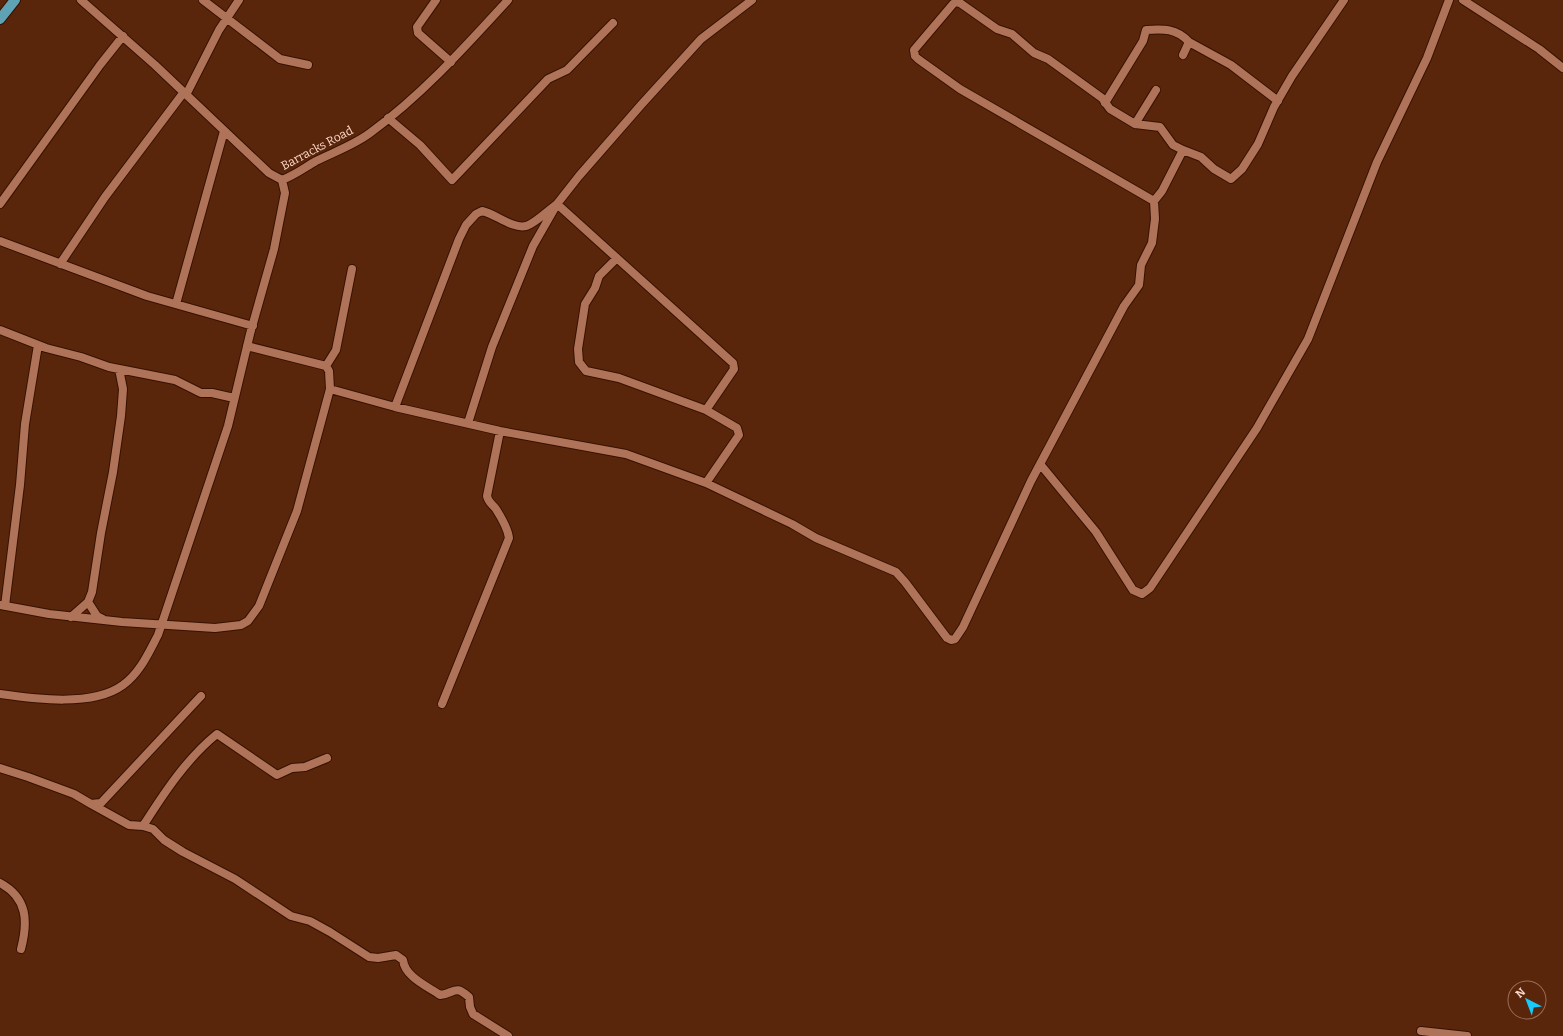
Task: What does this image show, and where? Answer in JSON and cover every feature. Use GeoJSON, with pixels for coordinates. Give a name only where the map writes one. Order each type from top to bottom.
{"type":"FeatureCollection","features":[{"type":"Feature","properties":{"kind":"main road"},"geometry":{"type":"LineString","coordinates":[[0,19],[15,0]]}},
{"type":"Feature","properties":{"kind":"street","name":"Barracks Road"},"geometry":{"type":"LineString","coordinates":[[81,0],[185,93],[224,132],[269,173],[282,180],[294,176],[315,162],[369,134],[421,91],[451,62],[508,0]]}},
{"type":"Feature","properties":{"kind":"street"},"geometry":{"type":"LineString","coordinates":[[202,0],[226,20],[280,59],[308,65]]}},
{"type":"Feature","properties":{"kind":"street"},"geometry":{"type":"LineString","coordinates":[[436,0],[417,27],[418,33],[451,62]]}},
{"type":"Feature","properties":{"kind":"street"},"geometry":{"type":"LineString","coordinates":[[468,423],[492,347],[533,246],[557,204],[615,135],[701,39],[752,0]]}},
{"type":"Feature","properties":{"kind":"street"},"geometry":{"type":"LineString","coordinates":[[1154,201],[960,89],[918,59],[914,54],[914,50],[949,8],[956,2],[997,29],[1012,34],[1034,53],[1048,59],[1073,76],[1110,108],[1135,124],[1160,127],[1173,145],[1201,157],[1214,169],[1231,179],[1242,169],[1258,144],[1278,101],[1292,76],[1344,0]]}},
{"type":"Feature","properties":{"kind":"street"},"geometry":{"type":"LineString","coordinates":[[1040,464],[1096,532],[1134,590],[1142,594],[1150,588],[1256,428],[1308,339],[1378,162],[1414,86],[1450,0]]}},
{"type":"Feature","properties":{"kind":"street"},"geometry":{"type":"LineString","coordinates":[[1463,0],[1539,49],[1563,68]]}},
{"type":"Feature","properties":{"kind":"street"},"geometry":{"type":"LineString","coordinates":[[60,264],[105,197],[185,93],[214,39],[238,1]]}},
{"type":"Feature","properties":{"kind":"street"},"geometry":{"type":"LineString","coordinates":[[388,118],[420,145],[452,180],[548,79],[567,70],[613,23]]}},
{"type":"Feature","properties":{"kind":"street"},"geometry":{"type":"LineString","coordinates":[[1105,103],[1143,41],[1146,30],[1168,29],[1181,34],[1189,42],[1231,65],[1278,101]]}},
{"type":"Feature","properties":{"kind":"street"},"geometry":{"type":"LineString","coordinates":[[0,204],[100,64],[123,36]]}},
{"type":"Feature","properties":{"kind":"street"},"geometry":{"type":"LineString","coordinates":[[1183,55],[1189,42]]}},
{"type":"Feature","properties":{"kind":"street"},"geometry":{"type":"LineString","coordinates":[[1135,124],[1156,90]]}},
{"type":"Feature","properties":{"kind":"street"},"geometry":{"type":"LineString","coordinates":[[176,304],[224,132]]}},
{"type":"Feature","properties":{"kind":"street"},"geometry":{"type":"LineString","coordinates":[[330,389],[395,407],[500,431],[626,454],[706,483],[792,524],[816,538],[896,572],[947,638],[951,640],[954,639],[963,627],[1040,464],[1124,306],[1138,285],[1141,265],[1154,233],[1154,201],[1162,191],[1184,150]]}},
{"type":"Feature","properties":{"kind":"street"},"geometry":{"type":"LineString","coordinates":[[0,694],[83,700],[98,696],[123,685],[145,661],[158,635],[160,625],[228,426],[234,398],[274,249],[285,193],[282,180]]}},
{"type":"Feature","properties":{"kind":"street"},"geometry":{"type":"LineString","coordinates":[[557,204],[616,259],[733,363],[734,369],[706,410]]}},
{"type":"Feature","properties":{"kind":"street"},"geometry":{"type":"LineString","coordinates":[[395,407],[430,312],[466,225],[476,214],[482,211],[490,212],[516,226],[527,226],[557,204]]}},
{"type":"Feature","properties":{"kind":"street"},"geometry":{"type":"LineString","coordinates":[[0,241],[147,296],[253,326]]}},
{"type":"Feature","properties":{"kind":"street"},"geometry":{"type":"LineString","coordinates":[[616,259],[599,276],[595,288],[585,304],[578,349],[579,362],[586,371],[618,378],[706,410],[737,428],[740,435],[706,483]]}},
{"type":"Feature","properties":{"kind":"street"},"geometry":{"type":"LineString","coordinates":[[326,366],[336,350],[352,269]]}},
{"type":"Feature","properties":{"kind":"street"},"geometry":{"type":"LineString","coordinates":[[0,330],[38,345],[109,367],[175,380],[201,393],[212,393],[234,398]]}},
{"type":"Feature","properties":{"kind":"street"},"geometry":{"type":"LineString","coordinates":[[38,345],[25,424],[20,485],[2,606],[106,621],[215,628],[241,624],[248,621],[254,615],[264,595],[297,511],[330,389],[329,371],[326,366],[248,346]]}},
{"type":"Feature","properties":{"kind":"street"},"geometry":{"type":"LineString","coordinates":[[71,617],[88,602],[92,592],[101,533],[113,472],[123,389],[119,369]]}},
{"type":"Feature","properties":{"kind":"street"},"geometry":{"type":"LineString","coordinates":[[442,704],[509,538],[508,532],[495,508],[488,501],[487,496],[500,431]]}},
{"type":"Feature","properties":{"kind":"street"},"geometry":{"type":"LineString","coordinates":[[88,602],[97,616],[106,621]]}},
{"type":"Feature","properties":{"kind":"street"},"geometry":{"type":"LineString","coordinates":[[91,804],[101,803],[201,696]]}},
{"type":"Feature","properties":{"kind":"street"},"geometry":{"type":"LineString","coordinates":[[143,826],[180,772],[217,734],[277,775],[292,768],[305,767],[327,758]]}},
{"type":"Feature","properties":{"kind":"street"},"geometry":{"type":"LineString","coordinates":[[0,768],[67,792],[129,825],[143,826],[153,829],[164,840],[183,852],[235,879],[291,916],[310,921],[369,957],[378,958],[396,955],[403,960],[404,967],[408,973],[440,995],[451,990],[461,990],[469,997],[470,1007],[473,1014],[508,1036]]}},
{"type":"Feature","properties":{"kind":"street"},"geometry":{"type":"LineString","coordinates":[[0,883],[9,888],[20,901],[25,915],[21,949]]}},
{"type":"Feature","properties":{"kind":"street"},"geometry":{"type":"LineString","coordinates":[[1421,1031],[1467,1036]]}}]}
